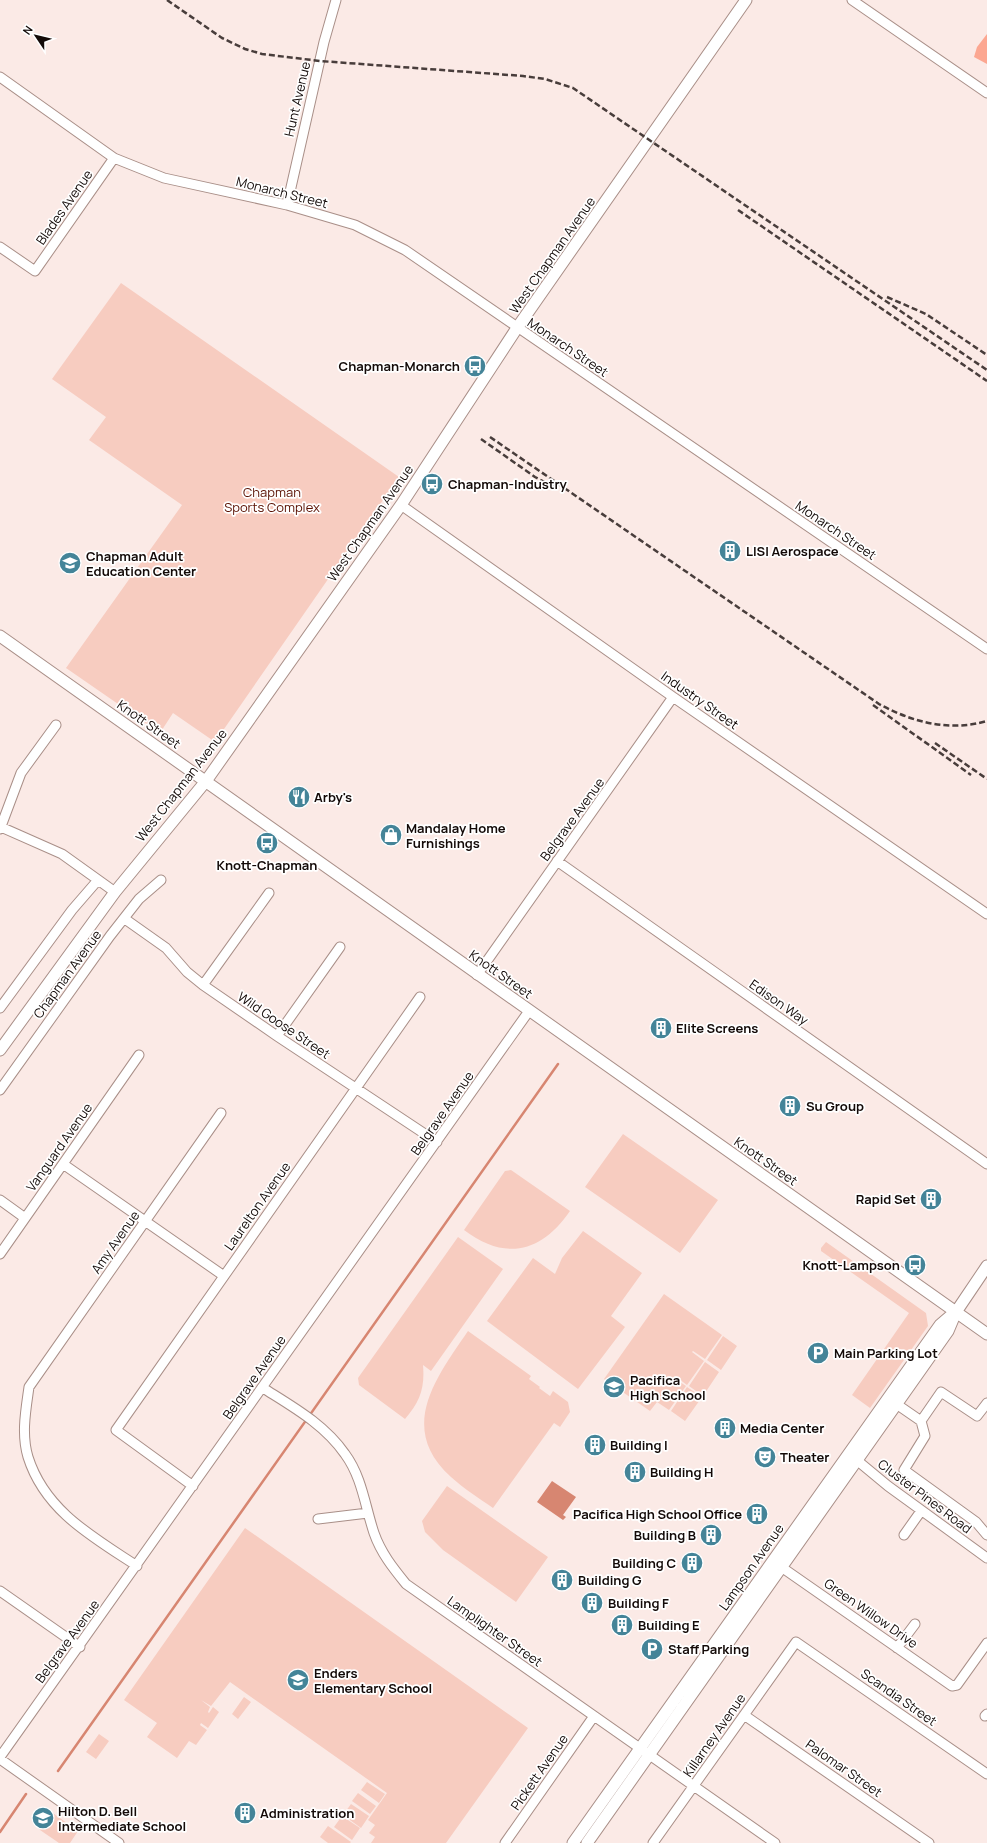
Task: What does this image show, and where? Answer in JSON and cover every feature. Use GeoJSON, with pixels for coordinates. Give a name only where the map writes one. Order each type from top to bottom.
{"type":"FeatureCollection","features":[{"type":"Feature","properties":{"kind":"main road","name":"West Chapman Avenue"},"geometry":{"type":"LineString","coordinates":[[0,1050],[115,892],[206,781],[401,505],[517,328],[746,0]]}},
{"type":"Feature","properties":{"kind":"main road","name":"Knott Street"},"geometry":{"type":"LineString","coordinates":[[0,636],[477,975],[987,1334]]}},
{"type":"Feature","properties":{"kind":"main road","name":"Lampson Avenue"},"geometry":{"type":"LineString","coordinates":[[777,1564],[858,1460],[940,1325],[956,1312],[987,1266]]}},
{"type":"Feature","properties":{"kind":"main road","name":"Lampson Avenue"},"geometry":{"type":"LineString","coordinates":[[586,1843],[645,1752],[777,1564],[849,1453],[893,1401]]}},
{"type":"Feature","properties":{"kind":"main road","name":"Lampson Avenue"},"geometry":{"type":"LineString","coordinates":[[573,1843],[645,1752]]}},
{"type":"Feature","properties":{"kind":"street","name":"Hunt Avenue"},"geometry":{"type":"LineString","coordinates":[[287,205],[323,47],[336,0]]}},
{"type":"Feature","properties":{"kind":"street"},"geometry":{"type":"LineString","coordinates":[[852,0],[987,93]]}},
{"type":"Feature","properties":{"kind":"street","name":"Monarch Street"},"geometry":{"type":"LineString","coordinates":[[0,77],[114,158],[164,178],[287,205],[355,224],[405,250],[987,649]]}},
{"type":"Feature","properties":{"kind":"street","name":"Blades Avenue"},"geometry":{"type":"LineString","coordinates":[[0,247],[35,271],[114,158]]}},
{"type":"Feature","properties":{"kind":"street","name":"Industry Street"},"geometry":{"type":"LineString","coordinates":[[401,505],[673,697],[987,914]]}},
{"type":"Feature","properties":{"kind":"street","name":"Belgrave Avenue"},"geometry":{"type":"LineString","coordinates":[[477,975],[673,697]]}},
{"type":"Feature","properties":{"kind":"street"},"geometry":{"type":"LineString","coordinates":[[56,725],[21,773],[0,828],[62,854],[115,892]]}},
{"type":"Feature","properties":{"kind":"street","name":"Edison Way"},"geometry":{"type":"LineString","coordinates":[[557,862],[987,1164]]}},
{"type":"Feature","properties":{"kind":"street"},"geometry":{"type":"LineString","coordinates":[[0,1008],[72,910],[98,880]]}},
{"type":"Feature","properties":{"kind":"street","name":"Chapman Avenue"},"geometry":{"type":"LineString","coordinates":[[0,1090],[90,963],[140,899],[161,880]]}},
{"type":"Feature","properties":{"kind":"street"},"geometry":{"type":"LineString","coordinates":[[203,985],[269,893]]}},
{"type":"Feature","properties":{"kind":"street","name":"Wild Goose Street"},"geometry":{"type":"LineString","coordinates":[[125,919],[166,948],[188,972],[203,985],[355,1089],[437,1142]]}},
{"type":"Feature","properties":{"kind":"street"},"geometry":{"type":"LineString","coordinates":[[277,1036],[340,947]]}},
{"type":"Feature","properties":{"kind":"street","name":"Laurelton Avenue"},"geometry":{"type":"LineString","coordinates":[[193,1486],[116,1430],[420,996]]}},
{"type":"Feature","properties":{"kind":"street","name":"Belgrave Avenue"},"geometry":{"type":"LineString","coordinates":[[0,1758],[529,1011]]}},
{"type":"Feature","properties":{"kind":"street","name":"Vanguard Avenue"},"geometry":{"type":"LineString","coordinates":[[0,1254],[139,1055]]}},
{"type":"Feature","properties":{"kind":"street","name":"Amy Avenue"},"geometry":{"type":"LineString","coordinates":[[137,1566],[81,1530],[47,1495],[28,1456],[24,1423],[29,1387],[221,1112]]}},
{"type":"Feature","properties":{"kind":"street"},"geometry":{"type":"LineString","coordinates":[[63,1164],[224,1276]]}},
{"type":"Feature","properties":{"kind":"street"},"geometry":{"type":"LineString","coordinates":[[0,1200],[26,1218]]}},
{"type":"Feature","properties":{"kind":"street","name":"Lamplighter Street"},"geometry":{"type":"LineString","coordinates":[[263,1388],[316,1423],[345,1454],[362,1487],[368,1513],[382,1552],[406,1584],[694,1786],[763,1840],[775,1843]]}},
{"type":"Feature","properties":{"kind":"street"},"geometry":{"type":"LineString","coordinates":[[921,1421],[941,1392],[977,1416],[987,1403]]}},
{"type":"Feature","properties":{"kind":"street"},"geometry":{"type":"LineString","coordinates":[[893,1401],[921,1421],[925,1436],[904,1470],[976,1522],[987,1535]]}},
{"type":"Feature","properties":{"kind":"street","name":"Cluster Pines Road"},"geometry":{"type":"LineString","coordinates":[[849,1453],[921,1511],[987,1558]]}},
{"type":"Feature","properties":{"kind":"street"},"geometry":{"type":"LineString","coordinates":[[904,1535],[921,1511]]}},
{"type":"Feature","properties":{"kind":"street"},"geometry":{"type":"LineString","coordinates":[[318,1519],[368,1513]]}},
{"type":"Feature","properties":{"kind":"street","name":"Green Willow Drive"},"geometry":{"type":"LineString","coordinates":[[777,1564],[954,1686],[957,1685],[987,1643]]}},
{"type":"Feature","properties":{"kind":"street"},"geometry":{"type":"LineString","coordinates":[[0,1591],[80,1646]]}},
{"type":"Feature","properties":{"kind":"street"},"geometry":{"type":"LineString","coordinates":[[897,1648],[915,1624]]}},
{"type":"Feature","properties":{"kind":"street","name":"Killarney Avenue"},"geometry":{"type":"LineString","coordinates":[[653,1843],[796,1642]]}},
{"type":"Feature","properties":{"kind":"street","name":"Scandia Street"},"geometry":{"type":"LineString","coordinates":[[796,1642],[987,1774]]}},
{"type":"Feature","properties":{"kind":"street","name":"Palomar Street"},"geometry":{"type":"LineString","coordinates":[[744,1714],[929,1843]]}},
{"type":"Feature","properties":{"kind":"street","name":"Pickett Avenue"},"geometry":{"type":"LineString","coordinates":[[505,1843],[594,1716]]}},
{"type":"Feature","properties":{"kind":"street"},"geometry":{"type":"LineString","coordinates":[[0,1758],[119,1843]]}},
{"type":"Feature","properties":{"kind":"green space","name":"Chapman Sports Complex"},"geometry":{"type":"Polygon","coordinates":[[[121,283],[399,477],[215,742],[173,713],[160,733],[66,668],[182,505],[89,440],[106,417],[52,379],[121,283]]]}},
{"type":"Feature","properties":{"kind":"green space"},"geometry":{"type":"Polygon","coordinates":[[[623,1134],[718,1200],[680,1253],[585,1187],[623,1134]]]}},
{"type":"Feature","properties":{"kind":"green space"},"geometry":{"type":"Polygon","coordinates":[[[511,1170],[570,1211],[559,1225],[535,1244],[522,1248],[508,1249],[494,1246],[479,1240],[464,1230],[505,1171],[511,1170]]]}},
{"type":"Feature","properties":{"kind":"green space"},"geometry":{"type":"Polygon","coordinates":[[[583,1231],[642,1273],[611,1316],[625,1327],[578,1389],[487,1321],[533,1258],[555,1274],[562,1258],[583,1231]]]}},
{"type":"Feature","properties":{"kind":"green space"},"geometry":{"type":"Polygon","coordinates":[[[458,1237],[503,1269],[431,1371],[423,1365],[423,1381],[418,1401],[405,1419],[359,1385],[358,1378],[458,1237]]]}},
{"type":"Feature","properties":{"kind":"green space"},"geometry":{"type":"Polygon","coordinates":[[[826,1242],[926,1313],[928,1326],[870,1408],[852,1395],[909,1313],[821,1251],[821,1248],[826,1242]]]}},
{"type":"Feature","properties":{"kind":"green space"},"geometry":{"type":"Polygon","coordinates":[[[664,1294],[722,1335],[705,1359],[693,1351],[692,1352],[704,1361],[687,1385],[675,1376],[674,1378],[686,1386],[669,1410],[657,1402],[650,1411],[604,1379],[664,1294]]]}},
{"type":"Feature","properties":{"kind":"green space"},"geometry":{"type":"Polygon","coordinates":[[[468,1331],[531,1376],[529,1379],[550,1396],[553,1391],[568,1402],[570,1412],[560,1427],[554,1423],[493,1508],[451,1477],[435,1459],[426,1440],[424,1422],[427,1403],[434,1385],[444,1367],[468,1331]]]}},
{"type":"Feature","properties":{"kind":"green space"},"geometry":{"type":"Polygon","coordinates":[[[723,1336],[737,1346],[721,1370],[707,1360],[723,1336]]]}},
{"type":"Feature","properties":{"kind":"green space"},"geometry":{"type":"Polygon","coordinates":[[[705,1362],[719,1372],[703,1396],[689,1386],[705,1362]]]}},
{"type":"Feature","properties":{"kind":"green space"},"geometry":{"type":"Polygon","coordinates":[[[687,1387],[702,1397],[685,1421],[671,1411],[687,1387]]]}},
{"type":"Feature","properties":{"kind":"green space"},"geometry":{"type":"Polygon","coordinates":[[[447,1486],[548,1557],[516,1602],[443,1550],[425,1532],[422,1521],[447,1486]]]}},
{"type":"Feature","properties":{"kind":"green space","name":"Enders Elementary School"},"geometry":{"type":"Polygon","coordinates":[[[245,1528],[528,1728],[446,1843],[371,1843],[375,1837],[369,1833],[375,1825],[368,1820],[387,1793],[230,1682],[211,1706],[201,1700],[210,1707],[209,1713],[213,1707],[219,1712],[208,1728],[201,1723],[200,1725],[207,1730],[196,1745],[189,1741],[177,1758],[147,1737],[157,1723],[124,1700],[245,1528]]]}},
{"type":"Feature","properties":{"kind":"green space"},"geometry":{"type":"Polygon","coordinates":[[[244,1697],[251,1702],[238,1719],[232,1714],[244,1697]]]}},
{"type":"Feature","properties":{"kind":"green space"},"geometry":{"type":"Polygon","coordinates":[[[99,1734],[109,1741],[96,1759],[86,1752],[99,1734]]]}},
{"type":"Feature","properties":{"kind":"green space"},"geometry":{"type":"Polygon","coordinates":[[[367,1782],[385,1794],[379,1803],[361,1790],[367,1782]]]}},
{"type":"Feature","properties":{"kind":"green space"},"geometry":{"type":"Polygon","coordinates":[[[358,1793],[376,1806],[370,1814],[352,1801],[358,1793]]]}},
{"type":"Feature","properties":{"kind":"green space"},"geometry":{"type":"Polygon","coordinates":[[[351,1804],[369,1816],[361,1828],[343,1815],[351,1804]]]}},
{"type":"Feature","properties":{"kind":"green space"},"geometry":{"type":"Polygon","coordinates":[[[50,1811],[78,1831],[70,1843],[59,1843],[40,1830],[39,1827],[50,1811]]]}},
{"type":"Feature","properties":{"kind":"green space"},"geometry":{"type":"Polygon","coordinates":[[[342,1816],[360,1828],[352,1840],[334,1827],[342,1816]]]}},
{"type":"Feature","properties":{"kind":"green space"},"geometry":{"type":"Polygon","coordinates":[[[328,1826],[351,1842],[328,1843],[320,1837],[328,1826]]]}},
{"type":"Feature","properties":{"kind":"shaded area"},"geometry":{"type":"Polygon","coordinates":[[[987,34],[987,64],[974,57],[977,47],[987,34]]]}},
{"type":"Feature","properties":{"kind":"shaded area"},"geometry":{"type":"Polygon","coordinates":[[[552,1481],[576,1497],[563,1515],[566,1517],[563,1520],[537,1502],[552,1481]]]}},
{"type":"Feature","properties":{"kind":"waterway"},"geometry":{"type":"LineString","coordinates":[[58,1771],[558,1064]]}},
{"type":"Feature","properties":{"kind":"waterway"},"geometry":{"type":"LineString","coordinates":[[0,1832],[26,1794]]}},
{"type":"Feature","properties":{"kind":"railway"},"geometry":{"type":"LineString","coordinates":[[167,0],[222,38],[245,49],[262,54],[320,61],[523,76],[545,79],[573,88],[987,370]]}},
{"type":"Feature","properties":{"kind":"railway"},"geometry":{"type":"LineString","coordinates":[[738,210],[987,381]]}},
{"type":"Feature","properties":{"kind":"railway"},"geometry":{"type":"LineString","coordinates":[[887,297],[926,314],[987,355]]}},
{"type":"Feature","properties":{"kind":"railway"},"geometry":{"type":"LineString","coordinates":[[490,437],[879,704],[904,716],[931,723],[959,726],[987,721]]}},
{"type":"Feature","properties":{"kind":"railway"},"geometry":{"type":"LineString","coordinates":[[481,439],[535,477],[556,488]]}},
{"type":"Feature","properties":{"kind":"railway"},"geometry":{"type":"LineString","coordinates":[[873,705],[971,775]]}},
{"type":"Feature","properties":{"kind":"railway"},"geometry":{"type":"LineString","coordinates":[[935,743],[987,779]]}},
{"type":"Feature","properties":{"kind":"place","name":"Chapman-Monarch"},"geometry":{"type":"Point","coordinates":[475,366]}},
{"type":"Feature","properties":{"kind":"place","name":"Chapman-Industry"},"geometry":{"type":"Point","coordinates":[432,484]}},
{"type":"Feature","properties":{"kind":"place","name":"LISI Aerospace"},"geometry":{"type":"Point","coordinates":[730,551]}},
{"type":"Feature","properties":{"kind":"place","name":"Chapman Adult Education Center"},"geometry":{"type":"Point","coordinates":[70,563]}},
{"type":"Feature","properties":{"kind":"place","name":"Arby's"},"geometry":{"type":"Point","coordinates":[299,797]}},
{"type":"Feature","properties":{"kind":"place","name":"Mandalay Home Furnishings"},"geometry":{"type":"Point","coordinates":[391,835]}},
{"type":"Feature","properties":{"kind":"place","name":"Knott-Chapman"},"geometry":{"type":"Point","coordinates":[267,843]}},
{"type":"Feature","properties":{"kind":"place","name":"Elite Screens"},"geometry":{"type":"Point","coordinates":[661,1028]}},
{"type":"Feature","properties":{"kind":"place","name":"Su Group"},"geometry":{"type":"Point","coordinates":[790,1106]}},
{"type":"Feature","properties":{"kind":"place","name":"Rapid Set"},"geometry":{"type":"Point","coordinates":[931,1199]}},
{"type":"Feature","properties":{"kind":"place","name":"Knott-Lampson"},"geometry":{"type":"Point","coordinates":[915,1265]}},
{"type":"Feature","properties":{"kind":"place","name":"Main Parking Lot"},"geometry":{"type":"Point","coordinates":[818,1353]}},
{"type":"Feature","properties":{"kind":"place","name":"Pacifica High School"},"geometry":{"type":"Point","coordinates":[614,1387]}},
{"type":"Feature","properties":{"kind":"place","name":"Media Center"},"geometry":{"type":"Point","coordinates":[725,1428]}},
{"type":"Feature","properties":{"kind":"place","name":"Building I"},"geometry":{"type":"Point","coordinates":[595,1445]}},
{"type":"Feature","properties":{"kind":"place","name":"Theater"},"geometry":{"type":"Point","coordinates":[765,1457]}},
{"type":"Feature","properties":{"kind":"place","name":"Building H"},"geometry":{"type":"Point","coordinates":[635,1472]}},
{"type":"Feature","properties":{"kind":"place","name":"Pacifica High School Office"},"geometry":{"type":"Point","coordinates":[757,1514]}},
{"type":"Feature","properties":{"kind":"place","name":"Building B"},"geometry":{"type":"Point","coordinates":[711,1535]}},
{"type":"Feature","properties":{"kind":"place","name":"Building C"},"geometry":{"type":"Point","coordinates":[692,1563]}},
{"type":"Feature","properties":{"kind":"place","name":"Building G"},"geometry":{"type":"Point","coordinates":[562,1580]}},
{"type":"Feature","properties":{"kind":"place","name":"Building F"},"geometry":{"type":"Point","coordinates":[592,1603]}},
{"type":"Feature","properties":{"kind":"place","name":"Building E"},"geometry":{"type":"Point","coordinates":[622,1625]}},
{"type":"Feature","properties":{"kind":"place","name":"Staff Parking"},"geometry":{"type":"Point","coordinates":[652,1649]}},
{"type":"Feature","properties":{"kind":"place","name":"Enders Elementary School"},"geometry":{"type":"Point","coordinates":[298,1680]}},
{"type":"Feature","properties":{"kind":"place","name":"Administration"},"geometry":{"type":"Point","coordinates":[245,1813]}},
{"type":"Feature","properties":{"kind":"place","name":"Hilton D. Bell Intermediate School"},"geometry":{"type":"Point","coordinates":[43,1818]}}]}
